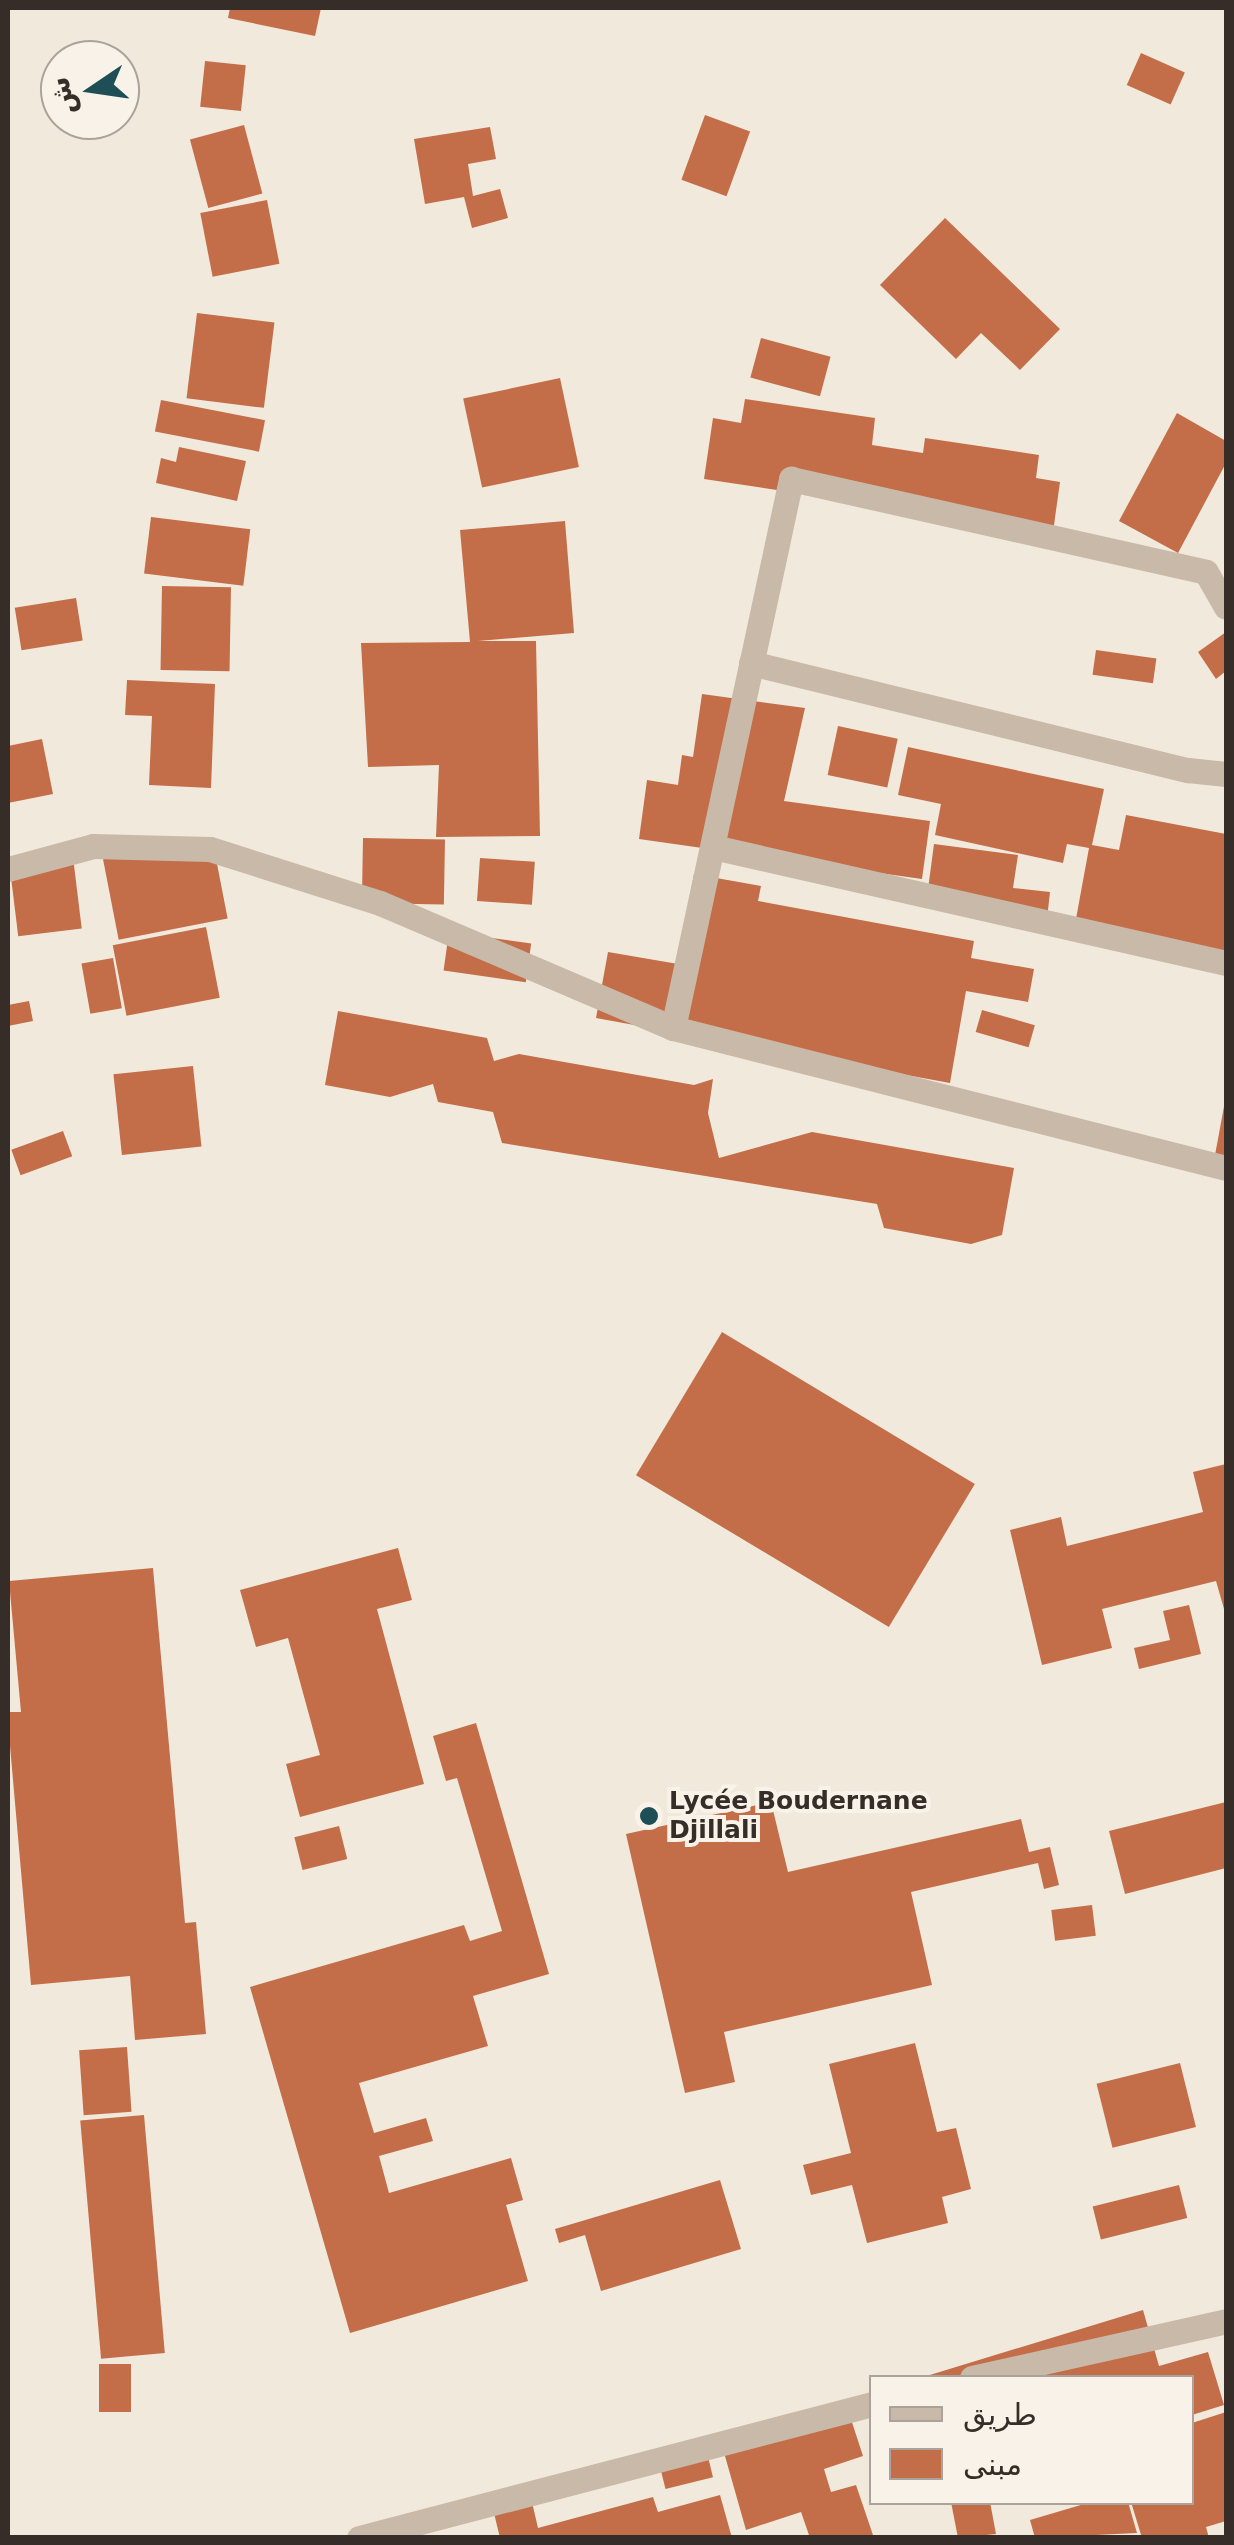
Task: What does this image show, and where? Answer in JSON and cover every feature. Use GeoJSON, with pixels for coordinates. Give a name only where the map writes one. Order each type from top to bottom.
{"type":"FeatureCollection","features":[{"type":"Feature","properties":{"kind":"street"},"geometry":{"type":"LineString","coordinates":[[673,1028],[791,479],[1206,572],[1226,607]]}},
{"type":"Feature","properties":{"kind":"street"},"geometry":{"type":"LineString","coordinates":[[751,664],[1188,770],[1226,774]]}},
{"type":"Feature","properties":{"kind":"street"},"geometry":{"type":"LineString","coordinates":[[8,869],[93,846],[210,849],[380,903],[673,1028],[1226,1168]]}},
{"type":"Feature","properties":{"kind":"street"},"geometry":{"type":"LineString","coordinates":[[713,847],[1226,963]]}},
{"type":"Feature","properties":{"kind":"street"},"geometry":{"type":"LineString","coordinates":[[985,2375],[1226,2321]]}},
{"type":"Feature","properties":{"kind":"street"},"geometry":{"type":"LineString","coordinates":[[359,2538],[869,2405]]}},
{"type":"Feature","properties":{"kind":"building"},"geometry":{"type":"Polygon","coordinates":[[[230,8],[321,8],[315,36],[228,18],[230,8]]]}},
{"type":"Feature","properties":{"kind":"building"},"geometry":{"type":"Polygon","coordinates":[[[1141,53],[1185,73],[1171,104],[1127,85],[1141,53]]]}},
{"type":"Feature","properties":{"kind":"building"},"geometry":{"type":"Polygon","coordinates":[[[205,61],[246,65],[241,111],[200,107],[205,61]]]}},
{"type":"Feature","properties":{"kind":"building"},"geometry":{"type":"Polygon","coordinates":[[[705,115],[750,131],[727,196],[681,180],[705,115]]]}},
{"type":"Feature","properties":{"kind":"building"},"geometry":{"type":"Polygon","coordinates":[[[244,125],[262,194],[208,208],[190,139],[244,125]]]}},
{"type":"Feature","properties":{"kind":"building"},"geometry":{"type":"Polygon","coordinates":[[[490,127],[496,159],[468,164],[473,196],[500,189],[508,218],[472,228],[464,197],[425,204],[414,139],[490,127]]]}},
{"type":"Feature","properties":{"kind":"building"},"geometry":{"type":"Polygon","coordinates":[[[267,200],[279,264],[213,277],[200,213],[267,200]]]}},
{"type":"Feature","properties":{"kind":"building"},"geometry":{"type":"Polygon","coordinates":[[[945,218],[1060,329],[1020,370],[981,333],[956,359],[880,285],[945,218]]]}},
{"type":"Feature","properties":{"kind":"building"},"geometry":{"type":"Polygon","coordinates":[[[197,313],[274,323],[264,408],[187,398],[197,313]]]}},
{"type":"Feature","properties":{"kind":"building"},"geometry":{"type":"Polygon","coordinates":[[[761,338],[831,357],[820,396],[750,378],[761,338]]]}},
{"type":"Feature","properties":{"kind":"building"},"geometry":{"type":"Polygon","coordinates":[[[560,378],[579,467],[482,488],[463,399],[560,378]]]}},
{"type":"Feature","properties":{"kind":"building"},"geometry":{"type":"Polygon","coordinates":[[[745,399],[875,418],[872,445],[923,453],[925,438],[1039,455],[1036,478],[1060,482],[1053,532],[704,479],[713,418],[741,423],[745,399]]]}},
{"type":"Feature","properties":{"kind":"building"},"geometry":{"type":"Polygon","coordinates":[[[161,400],[265,420],[259,452],[155,431],[161,400]]]}},
{"type":"Feature","properties":{"kind":"building"},"geometry":{"type":"Polygon","coordinates":[[[1177,413],[1226,441],[1226,463],[1178,553],[1119,521],[1177,413]]]}},
{"type":"Feature","properties":{"kind":"building"},"geometry":{"type":"Polygon","coordinates":[[[179,447],[246,461],[237,501],[156,483],[161,458],[176,462],[179,447]]]}},
{"type":"Feature","properties":{"kind":"building"},"geometry":{"type":"Polygon","coordinates":[[[151,517],[250,529],[243,586],[144,574],[151,517]]]}},
{"type":"Feature","properties":{"kind":"building"},"geometry":{"type":"Polygon","coordinates":[[[565,521],[574,633],[478,641],[536,641],[540,836],[436,837],[439,765],[368,767],[361,643],[470,642],[460,530],[565,521]]]}},
{"type":"Feature","properties":{"kind":"building"},"geometry":{"type":"Polygon","coordinates":[[[162,586],[231,587],[230,671],[161,670],[162,586]]]}},
{"type":"Feature","properties":{"kind":"building"},"geometry":{"type":"Polygon","coordinates":[[[76,598],[83,640],[21,650],[15,608],[76,598]]]}},
{"type":"Feature","properties":{"kind":"building"},"geometry":{"type":"Polygon","coordinates":[[[1226,632],[1226,671],[1216,679],[1198,652],[1226,632]]]}},
{"type":"Feature","properties":{"kind":"building"},"geometry":{"type":"Polygon","coordinates":[[[1096,650],[1156,658],[1153,683],[1093,675],[1096,650]]]}},
{"type":"Feature","properties":{"kind":"building"},"geometry":{"type":"Polygon","coordinates":[[[127,680],[215,684],[211,788],[149,785],[152,716],[125,715],[127,680]]]}},
{"type":"Feature","properties":{"kind":"building"},"geometry":{"type":"Polygon","coordinates":[[[702,694],[805,708],[784,801],[930,821],[922,879],[639,839],[647,780],[678,785],[682,755],[693,757],[702,694]]]}},
{"type":"Feature","properties":{"kind":"building"},"geometry":{"type":"Polygon","coordinates":[[[838,726],[898,739],[887,788],[828,775],[838,726]]]}},
{"type":"Feature","properties":{"kind":"building"},"geometry":{"type":"Polygon","coordinates":[[[42,739],[53,794],[8,803],[8,746],[42,739]]]}},
{"type":"Feature","properties":{"kind":"building"},"geometry":{"type":"Polygon","coordinates":[[[908,747],[1104,789],[1092,845],[1119,850],[1126,815],[1226,834],[1226,963],[1073,935],[1089,848],[1067,844],[1063,863],[935,835],[941,804],[898,795],[908,747]]]}},
{"type":"Feature","properties":{"kind":"building"},"geometry":{"type":"Polygon","coordinates":[[[212,838],[228,918],[119,940],[103,859],[212,838]]]}},
{"type":"Feature","properties":{"kind":"building"},"geometry":{"type":"Polygon","coordinates":[[[363,838],[445,839],[444,904],[362,903],[363,838]]]}},
{"type":"Feature","properties":{"kind":"building"},"geometry":{"type":"Polygon","coordinates":[[[934,844],[1018,855],[1013,888],[1050,892],[1047,919],[926,904],[934,844]]]}},
{"type":"Feature","properties":{"kind":"building"},"geometry":{"type":"Polygon","coordinates":[[[72,849],[82,928],[18,936],[8,857],[72,849]]]}},
{"type":"Feature","properties":{"kind":"building"},"geometry":{"type":"Polygon","coordinates":[[[480,858],[535,862],[532,905],[477,901],[480,858]]]}},
{"type":"Feature","properties":{"kind":"building"},"geometry":{"type":"Polygon","coordinates":[[[694,874],[761,886],[758,901],[974,941],[971,958],[1034,969],[1028,1002],[966,991],[950,1083],[596,1018],[608,952],[678,964],[694,874]]]}},
{"type":"Feature","properties":{"kind":"building"},"geometry":{"type":"Polygon","coordinates":[[[206,927],[220,998],[126,1016],[113,945],[206,927]]]}},
{"type":"Feature","properties":{"kind":"building"},"geometry":{"type":"Polygon","coordinates":[[[449,932],[531,944],[526,982],[444,971],[449,932]]]}},
{"type":"Feature","properties":{"kind":"building"},"geometry":{"type":"Polygon","coordinates":[[[113,958],[122,1008],[90,1014],[81,964],[113,958]]]}},
{"type":"Feature","properties":{"kind":"building"},"geometry":{"type":"Polygon","coordinates":[[[29,1001],[33,1021],[8,1026],[8,1005],[29,1001]]]}},
{"type":"Feature","properties":{"kind":"building"},"geometry":{"type":"Polygon","coordinates":[[[982,1010],[1035,1025],[1029,1047],[976,1032],[982,1010]]]}},
{"type":"Feature","properties":{"kind":"building"},"geometry":{"type":"Polygon","coordinates":[[[338,1011],[487,1038],[494,1061],[519,1054],[694,1085],[713,1079],[708,1113],[719,1158],[812,1132],[1014,1168],[1002,1235],[971,1244],[884,1228],[877,1204],[502,1143],[493,1112],[438,1102],[433,1084],[390,1097],[325,1085],[338,1011]]]}},
{"type":"Feature","properties":{"kind":"building"},"geometry":{"type":"Polygon","coordinates":[[[193,1066],[201,1147],[122,1155],[113,1074],[193,1066]]]}},
{"type":"Feature","properties":{"kind":"building"},"geometry":{"type":"Polygon","coordinates":[[[1226,1101],[1226,1168],[1213,1166],[1226,1101]]]}},
{"type":"Feature","properties":{"kind":"building"},"geometry":{"type":"Polygon","coordinates":[[[63,1131],[72,1156],[21,1175],[11,1150],[63,1131]]]}},
{"type":"Feature","properties":{"kind":"building"},"geometry":{"type":"Polygon","coordinates":[[[722,1332],[975,1484],[889,1627],[636,1475],[722,1332]]]}},
{"type":"Feature","properties":{"kind":"building"},"geometry":{"type":"Polygon","coordinates":[[[1226,1464],[1226,1616],[1216,1581],[1102,1609],[1112,1648],[1042,1665],[1010,1530],[1061,1517],[1067,1546],[1203,1512],[1193,1472],[1226,1464]]]}},
{"type":"Feature","properties":{"kind":"building"},"geometry":{"type":"Polygon","coordinates":[[[398,1548],[412,1600],[377,1609],[424,1784],[300,1817],[286,1764],[320,1755],[288,1638],[256,1647],[240,1590],[398,1548]]]}},
{"type":"Feature","properties":{"kind":"building"},"geometry":{"type":"Polygon","coordinates":[[[153,1568],[185,1923],[196,1922],[206,2034],[135,2040],[130,1976],[31,1985],[8,1723],[8,1712],[21,1712],[9,1581],[153,1568]]]}},
{"type":"Feature","properties":{"kind":"building"},"geometry":{"type":"Polygon","coordinates":[[[1189,1605],[1201,1654],[1139,1669],[1134,1648],[1170,1640],[1163,1611],[1189,1605]]]}},
{"type":"Feature","properties":{"kind":"building"},"geometry":{"type":"Polygon","coordinates":[[[476,1723],[549,1974],[473,1996],[488,2046],[359,2083],[374,2133],[426,2118],[433,2141],[379,2156],[389,2193],[511,2158],[523,2200],[506,2205],[528,2281],[350,2333],[250,1987],[464,1925],[470,1941],[502,1931],[457,1778],[446,1781],[433,1736],[476,1723]]]}},
{"type":"Feature","properties":{"kind":"building"},"geometry":{"type":"Polygon","coordinates":[[[771,1802],[788,1872],[1021,1819],[1029,1852],[1050,1847],[1059,1885],[1044,1889],[1038,1863],[911,1892],[932,1985],[724,2032],[735,2082],[685,2093],[626,1834],[771,1802]]]}},
{"type":"Feature","properties":{"kind":"building"},"geometry":{"type":"Polygon","coordinates":[[[1226,1802],[1226,1868],[1125,1894],[1109,1831],[1226,1802]]]}},
{"type":"Feature","properties":{"kind":"building"},"geometry":{"type":"Polygon","coordinates":[[[339,1826],[347,1859],[303,1870],[294,1837],[339,1826]]]}},
{"type":"Feature","properties":{"kind":"building"},"geometry":{"type":"Polygon","coordinates":[[[1092,1905],[1096,1936],[1055,1941],[1051,1910],[1092,1905]]]}},
{"type":"Feature","properties":{"kind":"building"},"geometry":{"type":"Polygon","coordinates":[[[915,2043],[937,2132],[956,2128],[971,2189],[942,2197],[948,2223],[867,2243],[852,2185],[811,2195],[803,2165],[851,2153],[829,2064],[915,2043]]]}},
{"type":"Feature","properties":{"kind":"building"},"geometry":{"type":"Polygon","coordinates":[[[127,2047],[132,2112],[84,2115],[79,2050],[127,2047]]]}},
{"type":"Feature","properties":{"kind":"building"},"geometry":{"type":"Polygon","coordinates":[[[1180,2063],[1196,2127],[1113,2148],[1097,2084],[1180,2063]]]}},
{"type":"Feature","properties":{"kind":"building"},"geometry":{"type":"Polygon","coordinates":[[[144,2115],[165,2353],[101,2359],[80,2121],[144,2115]]]}},
{"type":"Feature","properties":{"kind":"building"},"geometry":{"type":"Polygon","coordinates":[[[720,2180],[741,2249],[601,2291],[585,2235],[559,2243],[555,2229],[720,2180]]]}},
{"type":"Feature","properties":{"kind":"building"},"geometry":{"type":"Polygon","coordinates":[[[1179,2185],[1187,2218],[1101,2240],[1093,2207],[1179,2185]]]}},
{"type":"Feature","properties":{"kind":"building"},"geometry":{"type":"Polygon","coordinates":[[[1143,2310],[1159,2366],[1208,2352],[1224,2405],[1194,2414],[1194,2375],[930,2375],[1143,2310]]]}},
{"type":"Feature","properties":{"kind":"building"},"geometry":{"type":"Polygon","coordinates":[[[99,2364],[131,2364],[131,2412],[99,2412],[99,2364]]]}},
{"type":"Feature","properties":{"kind":"building"},"geometry":{"type":"Polygon","coordinates":[[[846,2404],[863,2456],[824,2469],[831,2492],[856,2485],[874,2538],[810,2538],[801,2512],[746,2530],[723,2449],[846,2404]]]}},
{"type":"Feature","properties":{"kind":"building"},"geometry":{"type":"Polygon","coordinates":[[[1226,2412],[1226,2521],[1206,2527],[1209,2538],[1142,2538],[1132,2505],[1194,2505],[1194,2422],[1226,2412]]]}},
{"type":"Feature","properties":{"kind":"building"},"geometry":{"type":"Polygon","coordinates":[[[706,2449],[713,2477],[665,2489],[658,2461],[706,2449]]]}},
{"type":"Feature","properties":{"kind":"building"},"geometry":{"type":"Polygon","coordinates":[[[720,2495],[732,2538],[500,2538],[493,2509],[531,2498],[538,2528],[653,2497],[658,2512],[720,2495]]]}},
{"type":"Feature","properties":{"kind":"building"},"geometry":{"type":"Polygon","coordinates":[[[952,2505],[991,2505],[996,2534],[958,2538],[952,2505]]]}},
{"type":"Feature","properties":{"kind":"building"},"geometry":{"type":"Polygon","coordinates":[[[1081,2505],[1129,2505],[1137,2533],[1035,2538],[1030,2520],[1081,2505]]]}},
{"type":"Feature","properties":{"kind":"place","name":"Lycée Boudernane Djillali"},"geometry":{"type":"Point","coordinates":[649,1816]}}]}
